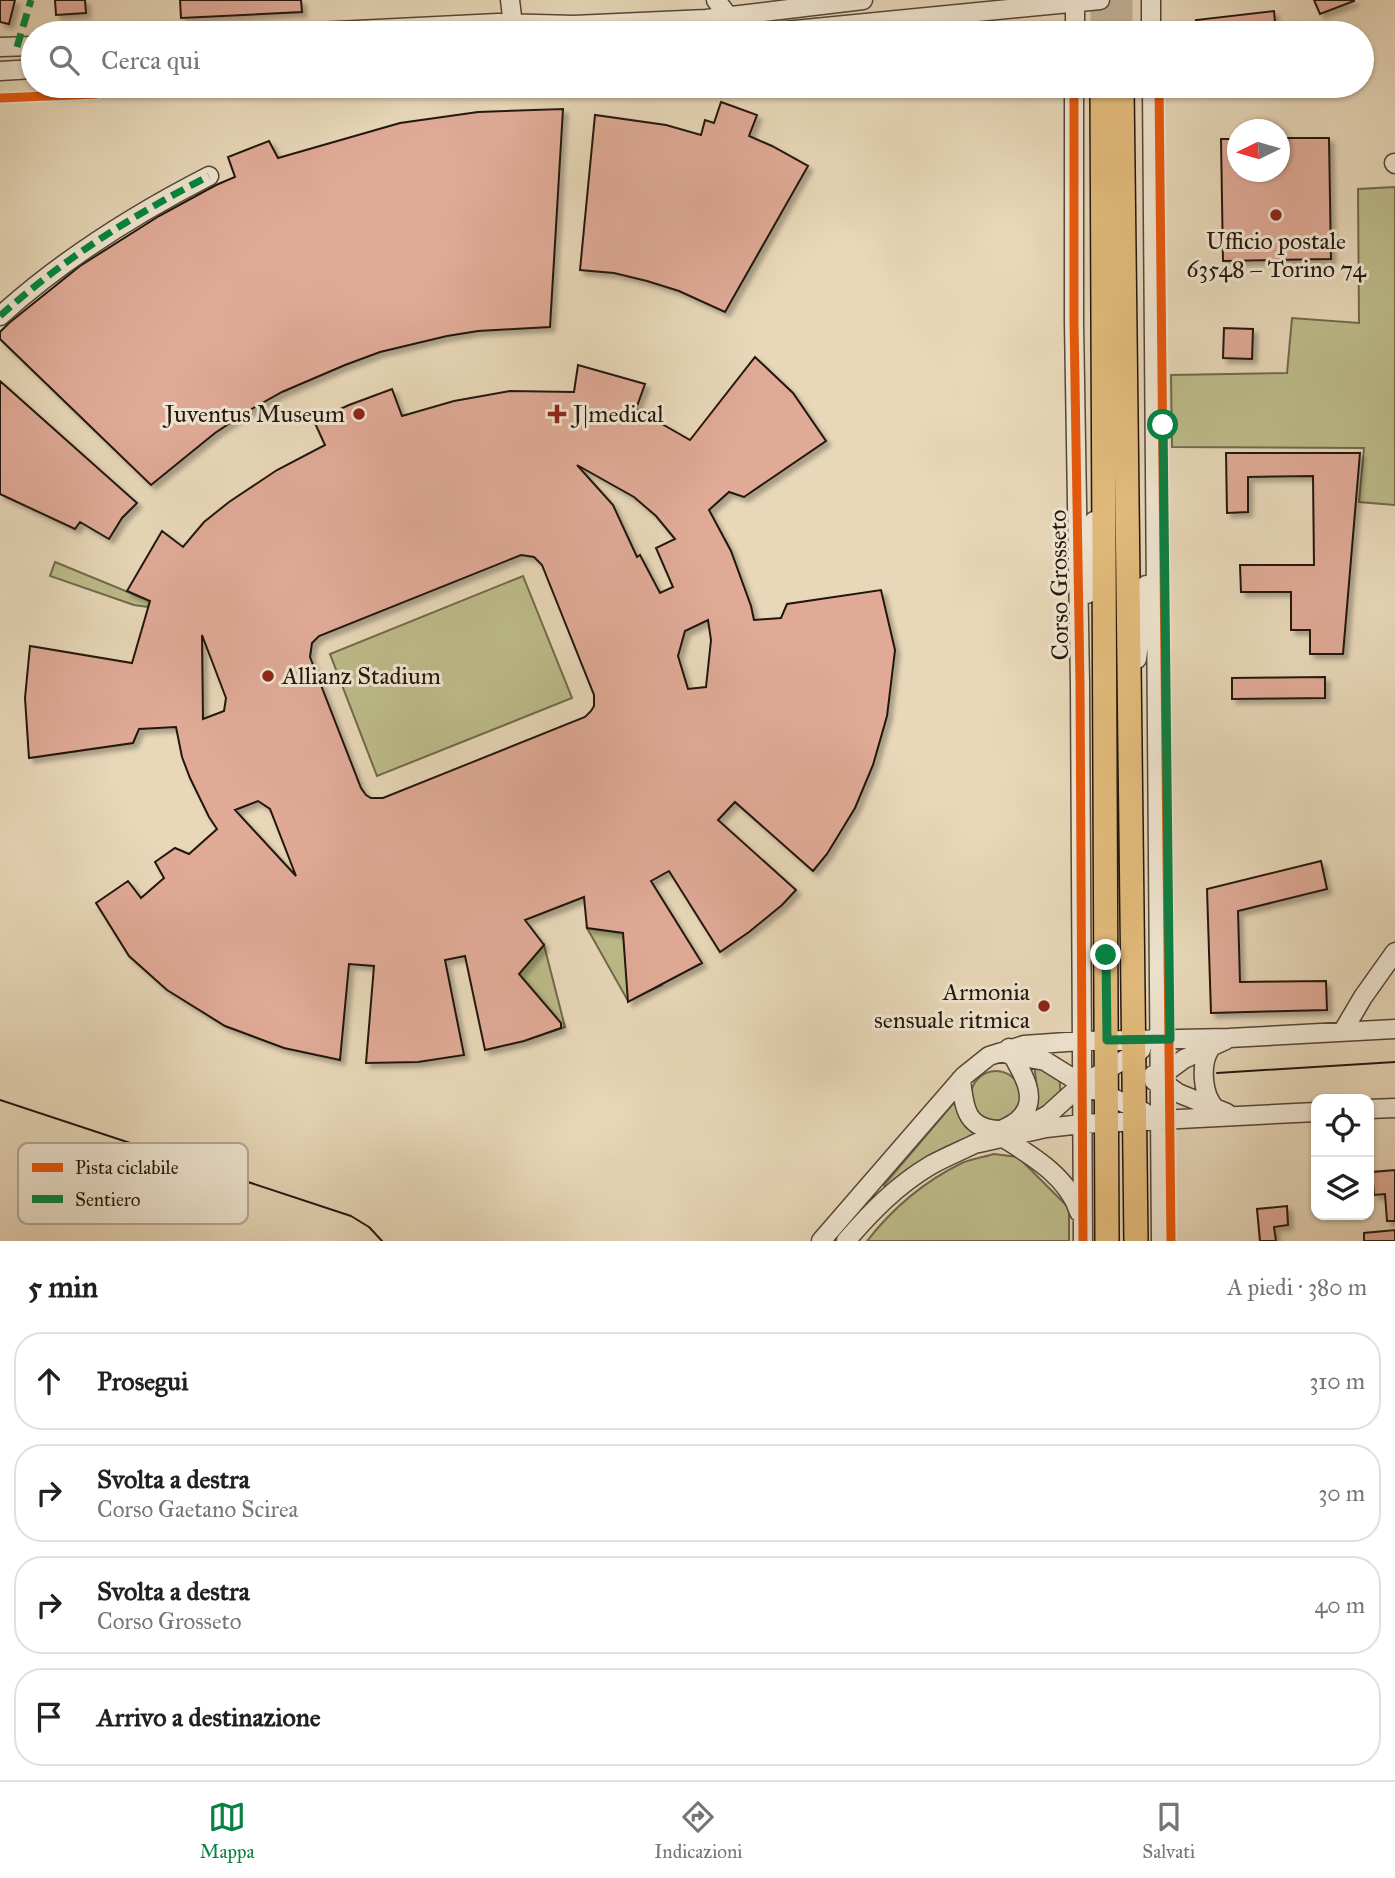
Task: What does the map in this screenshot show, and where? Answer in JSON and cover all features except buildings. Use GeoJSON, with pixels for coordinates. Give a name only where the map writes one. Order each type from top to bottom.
{"type":"FeatureCollection","features":[{"type":"Feature","properties":{"kind":"main road","name":"Corso Grosseto"},"geometry":{"type":"LineString","coordinates":[[1102,98],[1103,455],[1120,1055]]}},
{"type":"Feature","properties":{"kind":"main road"},"geometry":{"type":"LineString","coordinates":[[1107,1241],[1120,1106],[1128,763],[1122,98]]}},
{"type":"Feature","properties":{"kind":"main road"},"geometry":{"type":"LineString","coordinates":[[1120,1106],[1136,1241]]}},
{"type":"Feature","properties":{"kind":"street"},"geometry":{"type":"LineString","coordinates":[[510,0],[512,21]]}},
{"type":"Feature","properties":{"kind":"street"},"geometry":{"type":"LineString","coordinates":[[716,0],[729,21]]}},
{"type":"Feature","properties":{"kind":"street"},"geometry":{"type":"LineString","coordinates":[[752,21],[863,0]]}},
{"type":"Feature","properties":{"kind":"street"},"geometry":{"type":"LineString","coordinates":[[884,21],[1100,0]]}},
{"type":"Feature","properties":{"kind":"street"},"geometry":{"type":"LineString","coordinates":[[1151,0],[1151,21]]}},
{"type":"Feature","properties":{"kind":"street"},"geometry":{"type":"LineString","coordinates":[[1075,2],[1075,21]]}},
{"type":"Feature","properties":{"kind":"street"},"geometry":{"type":"LineString","coordinates":[[0,47],[21,46]]}},
{"type":"Feature","properties":{"kind":"street"},"geometry":{"type":"LineString","coordinates":[[0,71],[21,70]]}},
{"type":"Feature","properties":{"kind":"street","name":"Corso Grosseto"},"geometry":{"type":"LineString","coordinates":[[1074,98],[1083,1237]]}},
{"type":"Feature","properties":{"kind":"street"},"geometry":{"type":"LineString","coordinates":[[1146,98],[1152,126]]}},
{"type":"Feature","properties":{"kind":"street"},"geometry":{"type":"LineString","coordinates":[[1152,98],[1161,1241]]}},
{"type":"Feature","properties":{"kind":"street"},"geometry":{"type":"LineString","coordinates":[[0,316],[31,288],[89,245],[149,207],[209,176]]}},
{"type":"Feature","properties":{"kind":"street","name":"Corso Grosseto"},"geometry":{"type":"LineString","coordinates":[[1079,642],[1092,558],[1095,503],[1103,455]]}},
{"type":"Feature","properties":{"kind":"street"},"geometry":{"type":"LineString","coordinates":[[1128,763],[1143,610],[1154,538]]}},
{"type":"Feature","properties":{"kind":"street"},"geometry":{"type":"LineString","coordinates":[[1343,1031],[1395,952]]}},
{"type":"Feature","properties":{"kind":"street"},"geometry":{"type":"LineString","coordinates":[[1021,1129],[1044,1118],[1120,1055],[1160,1040],[1395,1029]]}},
{"type":"Feature","properties":{"kind":"street"},"geometry":{"type":"LineString","coordinates":[[994,1134],[1082,1124],[1120,1106],[1184,1059],[1229,1038]]}},
{"type":"Feature","properties":{"kind":"street"},"geometry":{"type":"LineString","coordinates":[[821,1241],[961,1079],[980,1061],[1005,1052],[1081,1041],[1120,1055],[1178,1093],[1233,1116]]}},
{"type":"Feature","properties":{"kind":"street"},"geometry":{"type":"LineString","coordinates":[[1210,1049],[1205,1059],[1206,1095],[1216,1109]]}},
{"type":"Feature","properties":{"kind":"street"},"geometry":{"type":"LineString","coordinates":[[1005,1052],[1045,1061],[1120,1106],[1160,1120],[1311,1112]]}},
{"type":"Feature","properties":{"kind":"street"},"geometry":{"type":"LineString","coordinates":[[846,1241],[879,1205],[917,1174],[1017,1123],[1028,1103],[1027,1087],[1005,1052]]}},
{"type":"Feature","properties":{"kind":"street"},"geometry":{"type":"LineString","coordinates":[[961,1079],[964,1107],[969,1116],[981,1127],[1028,1153],[1070,1192],[1078,1208],[1083,1237]]}},
{"type":"Feature","properties":{"kind":"street"},"geometry":{"type":"LineString","coordinates":[[1374,1109],[1395,1108]]}},
{"type":"Feature","properties":{"kind":"street"},"geometry":{"type":"LineString","coordinates":[[994,1134],[1046,1128]]}},
{"type":"Feature","properties":{"kind":"shaded area"},"geometry":{"type":"Polygon","coordinates":[[[1395,187],[1395,505],[1359,502],[1364,448],[1172,447],[1171,375],[1287,373],[1292,318],[1359,323],[1358,189],[1395,187]]]}},
{"type":"Feature","properties":{"kind":"shaded area"},"geometry":{"type":"Polygon","coordinates":[[[55,562],[150,601],[148,607],[134,605],[50,576],[55,562]]]}},
{"type":"Feature","properties":{"kind":"shaded area"},"geometry":{"type":"Polygon","coordinates":[[[523,576],[572,698],[377,776],[330,654],[523,576]]]}},
{"type":"Feature","properties":{"kind":"shaded area"},"geometry":{"type":"Polygon","coordinates":[[[621,908],[662,985],[628,1001],[587,928],[623,932],[621,908]]]}},
{"type":"Feature","properties":{"kind":"shaded area"},"geometry":{"type":"Polygon","coordinates":[[[544,945],[565,1027],[529,1039],[504,952],[515,964],[519,974],[544,945]]]}},
{"type":"Feature","properties":{"kind":"shaded area"},"geometry":{"type":"Polygon","coordinates":[[[1034,1063],[1059,1075],[1061,1096],[1035,1116],[1037,1089],[1034,1063]]]}},
{"type":"Feature","properties":{"kind":"shaded area"},"geometry":{"type":"Polygon","coordinates":[[[986,1072],[1006,1072],[1020,1086],[1020,1106],[1006,1120],[986,1120],[972,1106],[972,1086],[986,1072]]]}},
{"type":"Feature","properties":{"kind":"shaded area"},"geometry":{"type":"Polygon","coordinates":[[[957,1099],[982,1136],[886,1190],[884,1185],[957,1099]]]}},
{"type":"Feature","properties":{"kind":"shaded area"},"geometry":{"type":"Polygon","coordinates":[[[994,1154],[1018,1157],[1069,1208],[1069,1241],[867,1241],[898,1207],[935,1178],[962,1163],[994,1154]]]}},
{"type":"Feature","properties":{"kind":"tunnel"},"geometry":{"type":"LineString","coordinates":[[1102,0],[1102,21]]}},
{"type":"Feature","properties":{"kind":"tunnel"},"geometry":{"type":"LineString","coordinates":[[1121,0],[1121,21]]}},
{"type":"Feature","properties":{"kind":"tram line"},"geometry":{"type":"LineString","coordinates":[[1217,1073],[1395,1062]]}},
{"type":"Feature","properties":{"kind":"tram line"},"geometry":{"type":"LineString","coordinates":[[0,1100],[130,1143]]}},
{"type":"Feature","properties":{"kind":"tram line"},"geometry":{"type":"LineString","coordinates":[[248,1182],[351,1216],[369,1227],[382,1241]]}},
{"type":"Feature","properties":{"kind":"marked path"},"geometry":{"type":"LineString","coordinates":[[25,21],[31,0]]}},
{"type":"Feature","properties":{"kind":"marked path"},"geometry":{"type":"LineString","coordinates":[[17,47],[21,34]]}},
{"type":"Feature","properties":{"kind":"marked path"},"geometry":{"type":"LineString","coordinates":[[0,316],[100,239],[209,176]]}},
{"type":"Feature","properties":{"kind":"cycle path"},"geometry":{"type":"LineString","coordinates":[[0,98],[21,97]]}},
{"type":"Feature","properties":{"kind":"cycle path"},"geometry":{"type":"LineString","coordinates":[[1074,98],[1083,1241]]}},
{"type":"Feature","properties":{"kind":"cycle path"},"geometry":{"type":"LineString","coordinates":[[1159,98],[1171,1241]]}},
{"type":"Feature","properties":{"kind":"place","name":"Ufficio postale 63548 – Torino 74"},"geometry":{"type":"Point","coordinates":[1276,215]}},
{"type":"Feature","properties":{"kind":"place","name":"Juventus Museum"},"geometry":{"type":"Point","coordinates":[359,414]}},
{"type":"Feature","properties":{"kind":"place","name":"J|medical"},"geometry":{"type":"Point","coordinates":[557,414]}},
{"type":"Feature","properties":{"kind":"place","name":"Allianz Stadium"},"geometry":{"type":"Point","coordinates":[268,676]}},
{"type":"Feature","properties":{"kind":"place","name":"Armonia sensuale ritmica"},"geometry":{"type":"Point","coordinates":[1044,1006]}},
{"type":"Feature","properties":{"kind":"route"},"geometry":{"type":"LineString","coordinates":[[1106,955],[1107,1040],[1170,1039],[1163,425]]}}]}
